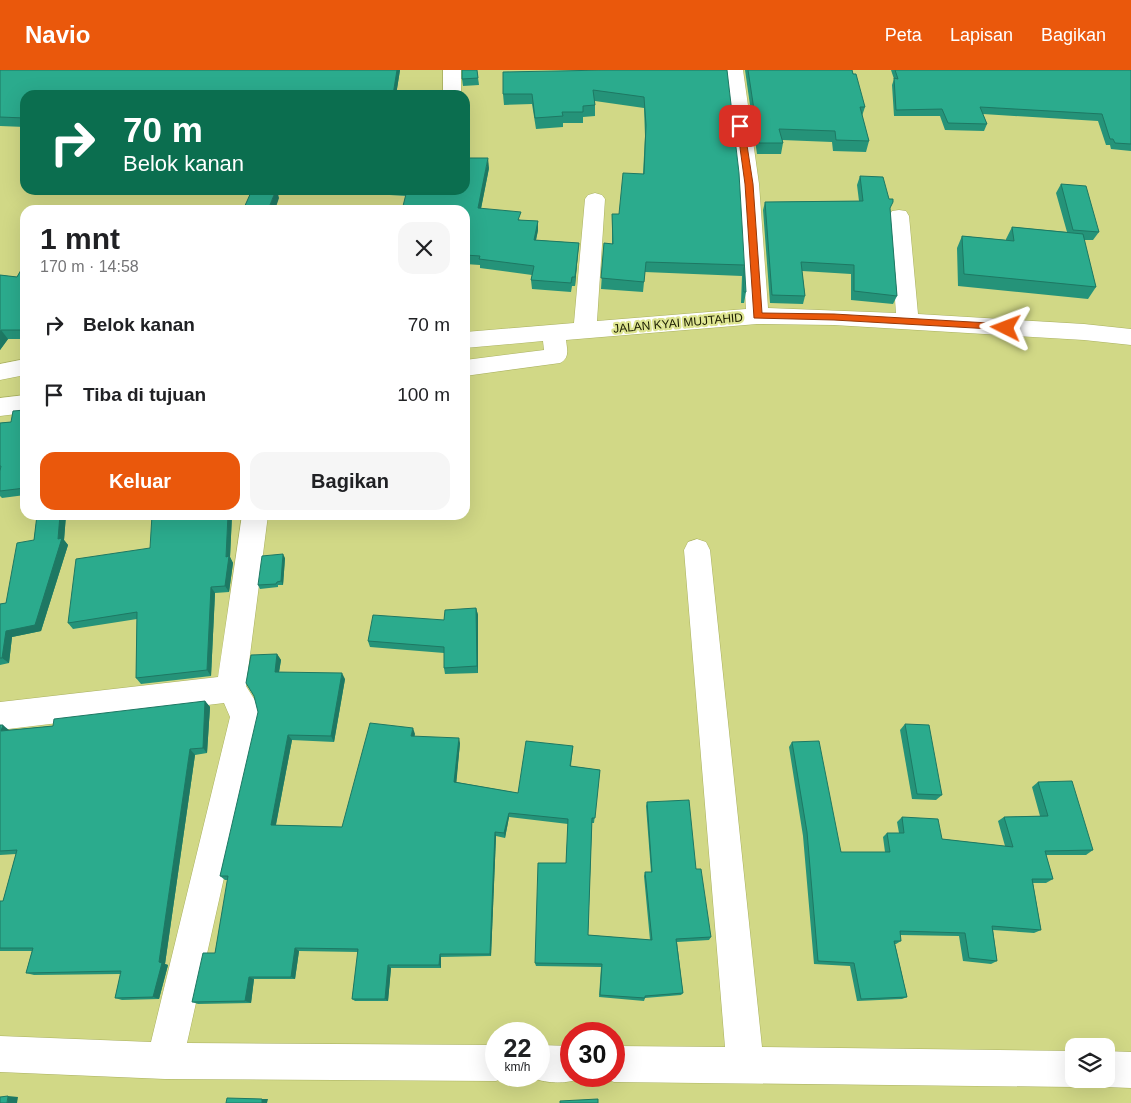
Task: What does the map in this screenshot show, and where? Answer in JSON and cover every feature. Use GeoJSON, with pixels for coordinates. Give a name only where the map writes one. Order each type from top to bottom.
{"type":"FeatureCollection","features":[{"type":"Feature","properties":{"kind":"street"},"geometry":{"type":"LineString","coordinates":[[452,70],[452,90]]}},
{"type":"Feature","properties":{"kind":"street"},"geometry":{"type":"LineString","coordinates":[[734,70],[749,184],[757,316]]}},
{"type":"Feature","properties":{"kind":"street"},"geometry":{"type":"LineString","coordinates":[[585,330],[595,199]]}},
{"type":"Feature","properties":{"kind":"street"},"geometry":{"type":"LineString","coordinates":[[900,216],[908,322]]}},
{"type":"Feature","properties":{"kind":"street","name":"JALAN KYAI MUJTAHID"},"geometry":{"type":"LineString","coordinates":[[470,340],[555,340],[585,330],[757,316],[834,317],[1084,332],[1131,337]]}},
{"type":"Feature","properties":{"kind":"street"},"geometry":{"type":"LineString","coordinates":[[470,367],[541,360],[556,355],[555,340]]}},
{"type":"Feature","properties":{"kind":"street"},"geometry":{"type":"LineString","coordinates":[[0,372],[20,368]]}},
{"type":"Feature","properties":{"kind":"street"},"geometry":{"type":"LineString","coordinates":[[0,407],[20,405]]}},
{"type":"Feature","properties":{"kind":"street"},"geometry":{"type":"LineString","coordinates":[[165,1061],[245,717],[242,702],[231,689],[253,520]]}},
{"type":"Feature","properties":{"kind":"street"},"geometry":{"type":"LineString","coordinates":[[697,550],[745,1065]]}},
{"type":"Feature","properties":{"kind":"street"},"geometry":{"type":"LineString","coordinates":[[0,716],[231,689]]}},
{"type":"Feature","properties":{"kind":"street"},"geometry":{"type":"LineString","coordinates":[[0,1054],[165,1061],[485,1063]]}},
{"type":"Feature","properties":{"kind":"street"},"geometry":{"type":"LineString","coordinates":[[625,1064],[1065,1069]]}},
{"type":"Feature","properties":{"kind":"street"},"geometry":{"type":"LineString","coordinates":[[1115,1069],[1131,1070]]}},
{"type":"Feature","properties":{"kind":"building"},"geometry":{"type":"Polygon","coordinates":[[[0,70],[397,70],[394,90],[20,90],[20,118],[0,117],[0,70]]]}},
{"type":"Feature","properties":{"kind":"building"},"geometry":{"type":"Polygon","coordinates":[[[462,70],[477,70],[478,78],[462,79],[462,70]]]}},
{"type":"Feature","properties":{"kind":"building"},"geometry":{"type":"Polygon","coordinates":[[[727,70],[739,173],[746,292],[744,292],[744,265],[646,262],[644,282],[601,278],[604,243],[613,244],[612,214],[619,214],[623,173],[644,174],[646,125],[644,97],[593,90],[595,105],[583,106],[583,112],[562,112],[563,116],[535,118],[532,94],[503,94],[503,72],[727,70]]]}},
{"type":"Feature","properties":{"kind":"building"},"geometry":{"type":"Polygon","coordinates":[[[748,70],[852,70],[853,74],[856,74],[865,107],[860,107],[869,141],[836,140],[835,131],[779,129],[783,143],[759,143],[748,70]]]}},
{"type":"Feature","properties":{"kind":"building"},"geometry":{"type":"Polygon","coordinates":[[[895,70],[1131,70],[1131,144],[1115,143],[1113,139],[1110,139],[1102,114],[980,107],[987,124],[948,123],[942,109],[896,110],[894,78],[898,79],[895,70]]]}},
{"type":"Feature","properties":{"kind":"building"},"geometry":{"type":"Polygon","coordinates":[[[470,158],[488,158],[478,208],[521,212],[518,220],[538,221],[534,240],[579,243],[575,277],[572,277],[571,283],[531,280],[534,266],[479,259],[480,256],[470,255],[470,205],[403,205],[406,195],[470,195],[470,158]]]}},
{"type":"Feature","properties":{"kind":"building"},"geometry":{"type":"Polygon","coordinates":[[[860,176],[883,177],[889,199],[893,199],[890,208],[897,296],[854,291],[854,265],[801,262],[805,296],[772,295],[765,202],[863,201],[860,176]]]}},
{"type":"Feature","properties":{"kind":"building"},"geometry":{"type":"Polygon","coordinates":[[[1061,184],[1086,186],[1099,232],[1073,230],[1061,184]]]}},
{"type":"Feature","properties":{"kind":"building"},"geometry":{"type":"Polygon","coordinates":[[[250,195],[274,195],[270,205],[245,205],[250,195]]]}},
{"type":"Feature","properties":{"kind":"building"},"geometry":{"type":"Polygon","coordinates":[[[1012,227],[1083,234],[1096,287],[964,274],[962,236],[1014,241],[1012,227]]]}},
{"type":"Feature","properties":{"kind":"building"},"geometry":{"type":"Polygon","coordinates":[[[20,272],[20,330],[1,330],[0,332],[0,275],[17,277],[20,272]]]}},
{"type":"Feature","properties":{"kind":"building"},"geometry":{"type":"Polygon","coordinates":[[[20,410],[20,489],[0,491],[0,423],[11,422],[13,411],[20,410]]]}},
{"type":"Feature","properties":{"kind":"building"},"geometry":{"type":"Polygon","coordinates":[[[36,520],[60,520],[58,539],[62,538],[35,625],[6,631],[2,658],[0,658],[0,604],[6,603],[17,543],[34,540],[36,520]]]}},
{"type":"Feature","properties":{"kind":"building"},"geometry":{"type":"Polygon","coordinates":[[[152,520],[228,520],[226,557],[229,556],[225,586],[211,587],[207,670],[136,678],[137,612],[68,623],[76,559],[150,548],[152,520]]]}},
{"type":"Feature","properties":{"kind":"building"},"geometry":{"type":"Polygon","coordinates":[[[283,554],[281,581],[276,584],[258,585],[262,556],[283,554]]]}},
{"type":"Feature","properties":{"kind":"building"},"geometry":{"type":"Polygon","coordinates":[[[476,608],[477,666],[444,668],[444,647],[368,641],[373,615],[444,620],[445,610],[476,608]]]}},
{"type":"Feature","properties":{"kind":"building"},"geometry":{"type":"Polygon","coordinates":[[[277,654],[275,672],[342,673],[331,736],[288,735],[271,825],[342,827],[370,723],[413,728],[411,736],[459,738],[454,782],[518,793],[526,741],[573,746],[570,766],[600,770],[595,818],[592,818],[588,935],[652,940],[645,872],[652,872],[647,802],[689,800],[696,869],[701,869],[711,937],[676,939],[683,993],[645,996],[645,998],[600,995],[602,964],[535,963],[538,863],[566,863],[568,819],[509,813],[504,833],[495,832],[490,954],[440,954],[439,965],[388,965],[385,999],[352,999],[358,949],[295,948],[291,977],[249,977],[245,1001],[192,1002],[203,953],[215,953],[228,876],[220,876],[258,712],[254,696],[246,683],[251,655],[277,654]]]}},
{"type":"Feature","properties":{"kind":"building"},"geometry":{"type":"Polygon","coordinates":[[[205,701],[203,748],[190,749],[159,962],[162,963],[153,997],[115,998],[121,971],[26,973],[33,948],[0,948],[0,901],[3,901],[17,850],[0,851],[0,725],[3,725],[1,731],[53,726],[54,719],[205,701]]]}},
{"type":"Feature","properties":{"kind":"building"},"geometry":{"type":"Polygon","coordinates":[[[905,724],[929,725],[942,795],[917,794],[905,724]]]}},
{"type":"Feature","properties":{"kind":"building"},"geometry":{"type":"Polygon","coordinates":[[[819,741],[841,852],[890,852],[887,833],[904,833],[902,817],[938,819],[942,839],[1013,847],[1004,817],[1048,816],[1038,782],[1072,781],[1093,850],[1045,851],[1053,879],[1032,879],[1041,930],[992,926],[997,961],[969,958],[965,933],[900,931],[901,941],[894,941],[907,997],[861,999],[854,963],[818,961],[807,832],[792,742],[819,741]]]}},
{"type":"Feature","properties":{"kind":"building"},"geometry":{"type":"Polygon","coordinates":[[[8,1096],[7,1103],[0,1103],[0,1097],[8,1096]]]}},
{"type":"Feature","properties":{"kind":"building"},"geometry":{"type":"Polygon","coordinates":[[[227,1098],[262,1099],[262,1103],[226,1103],[227,1098]]]}},
{"type":"Feature","properties":{"kind":"building"},"geometry":{"type":"Polygon","coordinates":[[[598,1099],[598,1103],[560,1103],[560,1101],[598,1099]]]}},
{"type":"Feature","properties":{"kind":"route"},"geometry":{"type":"LineString","coordinates":[[740,126],[749,184],[757,316],[834,317],[1006,328]]}}]}
